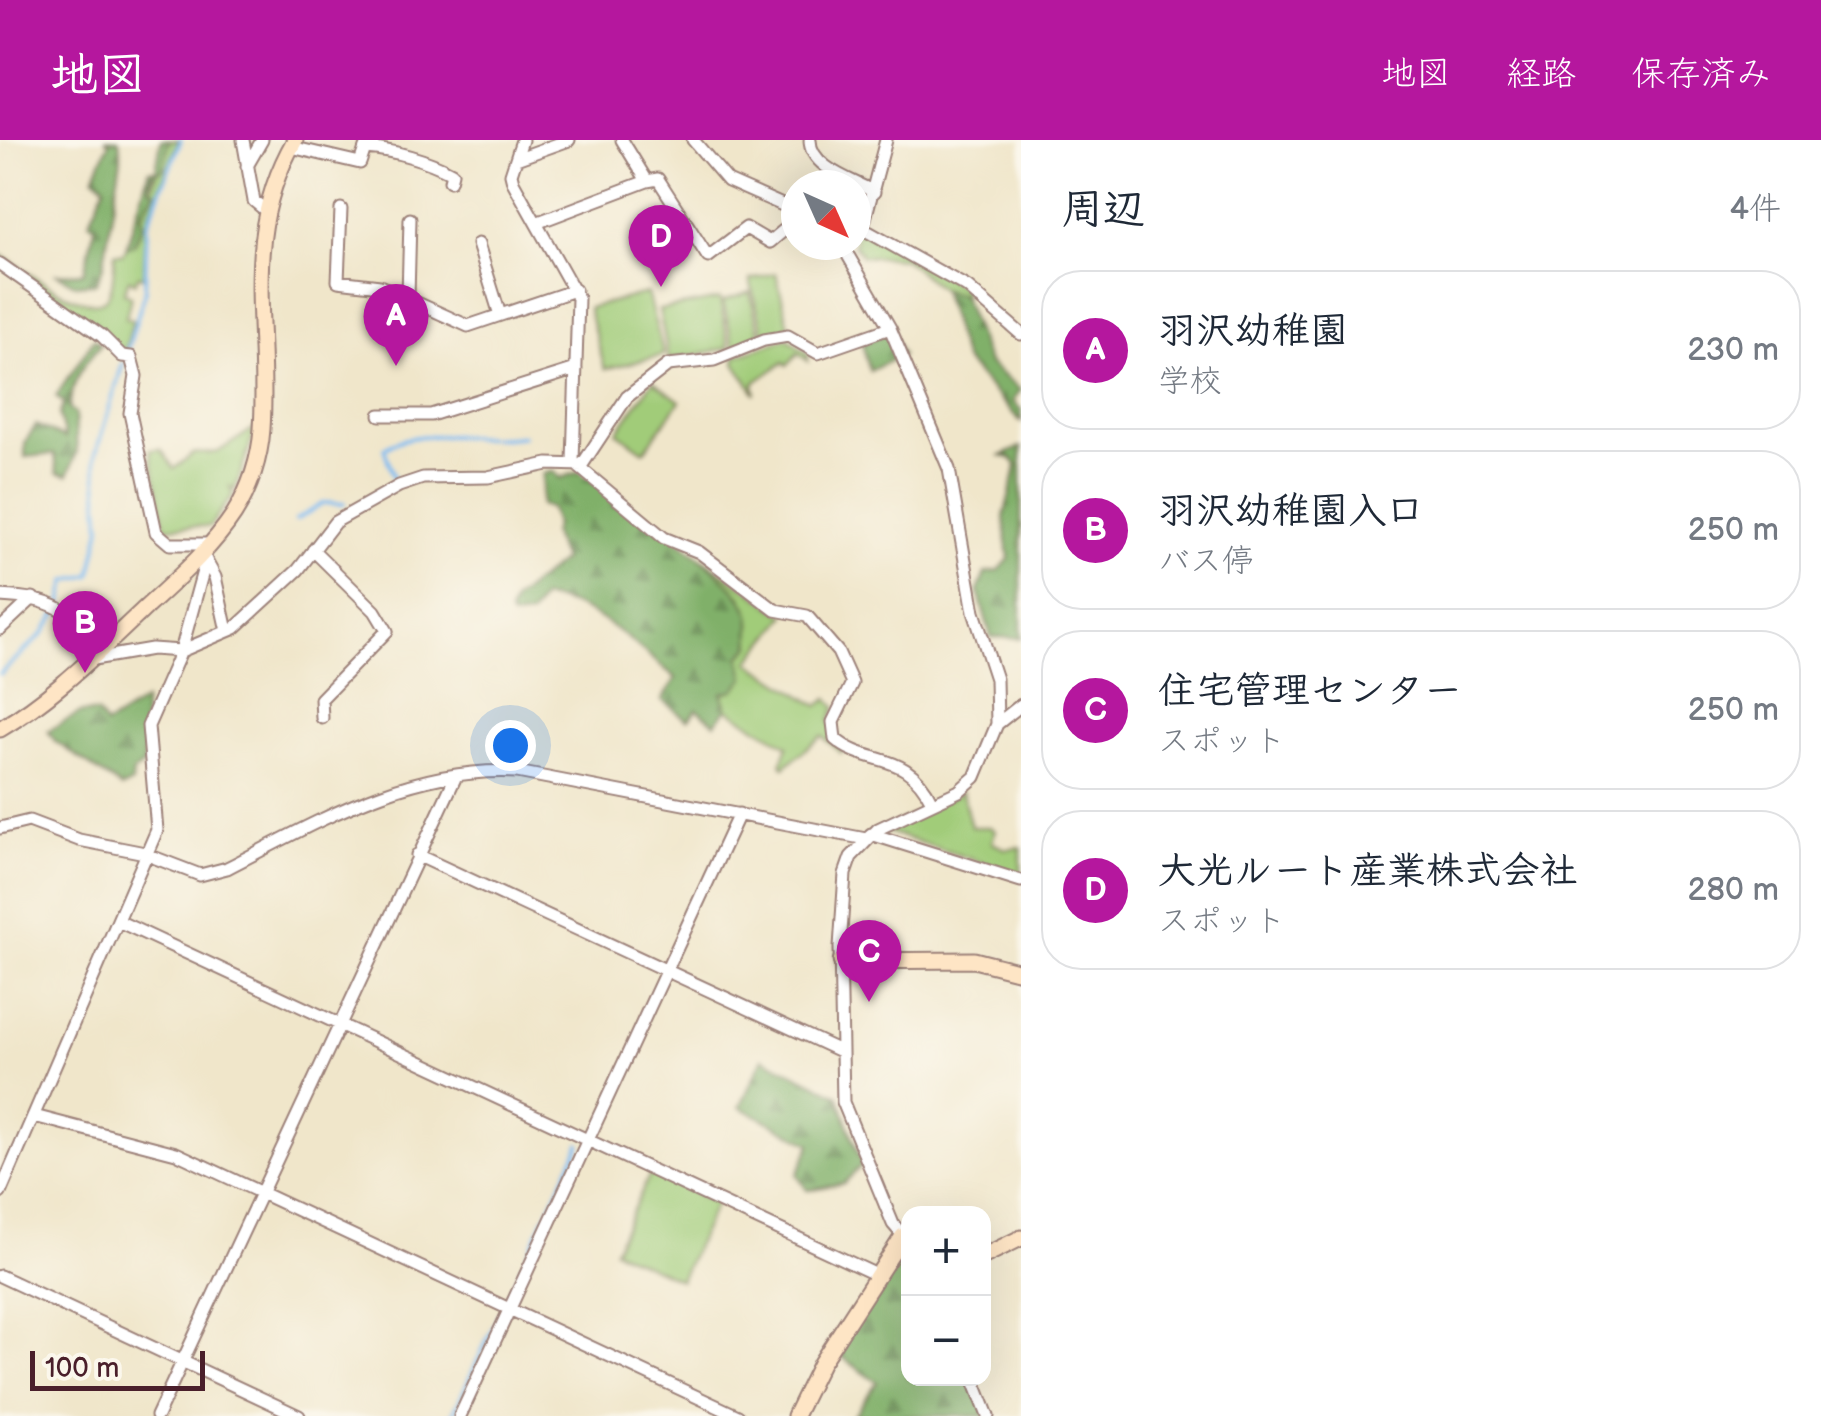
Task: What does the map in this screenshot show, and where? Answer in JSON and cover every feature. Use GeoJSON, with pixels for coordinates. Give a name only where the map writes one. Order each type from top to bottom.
{"type":"FeatureCollection","features":[{"type":"Feature","properties":{"kind":"street"},"geometry":{"type":"LineString","coordinates":[[242,140],[254,202],[265,210]]}},
{"type":"Feature","properties":{"kind":"street"},"geometry":{"type":"LineString","coordinates":[[246,166],[262,140]]}},
{"type":"Feature","properties":{"kind":"street"},"geometry":{"type":"LineString","coordinates":[[516,160],[569,140]]}},
{"type":"Feature","properties":{"kind":"street"},"geometry":{"type":"LineString","coordinates":[[622,140],[647,182]]}},
{"type":"Feature","properties":{"kind":"street"},"geometry":{"type":"LineString","coordinates":[[693,140],[728,181],[781,204]]}},
{"type":"Feature","properties":{"kind":"street"},"geometry":{"type":"LineString","coordinates":[[810,140],[810,150],[820,162],[874,192]]}},
{"type":"Feature","properties":{"kind":"street"},"geometry":{"type":"LineString","coordinates":[[871,199],[886,140]]}},
{"type":"Feature","properties":{"kind":"street"},"geometry":{"type":"LineString","coordinates":[[517,142],[512,182],[576,290],[573,462]]}},
{"type":"Feature","properties":{"kind":"street"},"geometry":{"type":"LineString","coordinates":[[0,729],[96,654],[206,552],[242,500],[260,445],[265,210],[294,143],[360,163],[364,148],[386,150],[424,164],[434,163],[452,174],[450,181]]}},
{"type":"Feature","properties":{"kind":"street"},"geometry":{"type":"LineString","coordinates":[[536,223],[658,179],[708,257],[746,228],[770,242],[781,233]]}},
{"type":"Feature","properties":{"kind":"street"},"geometry":{"type":"LineString","coordinates":[[341,208],[338,281],[380,286],[468,326],[576,290]]}},
{"type":"Feature","properties":{"kind":"street"},"geometry":{"type":"LineString","coordinates":[[408,297],[410,220]]}},
{"type":"Feature","properties":{"kind":"street"},"geometry":{"type":"LineString","coordinates":[[871,233],[968,287],[1021,334]]}},
{"type":"Feature","properties":{"kind":"street"},"geometry":{"type":"LineString","coordinates":[[478,244],[500,315]]}},
{"type":"Feature","properties":{"kind":"street"},"geometry":{"type":"LineString","coordinates":[[851,260],[890,328],[949,469],[974,612],[996,679],[997,724],[975,777],[959,791],[907,811],[869,837],[845,874],[840,1051],[848,1120],[901,1232]]}},
{"type":"Feature","properties":{"kind":"street"},"geometry":{"type":"LineString","coordinates":[[0,264],[102,336],[122,356],[131,357],[136,376],[130,413],[156,532],[170,544],[206,552]]}},
{"type":"Feature","properties":{"kind":"street"},"geometry":{"type":"LineString","coordinates":[[96,654],[152,648],[181,652],[227,631],[284,583],[350,510],[399,486],[423,478],[488,477],[573,462],[582,464],[627,397],[668,366],[714,360],[764,340],[788,336],[818,353],[890,328]]}},
{"type":"Feature","properties":{"kind":"street"},"geometry":{"type":"LineString","coordinates":[[380,415],[431,415],[576,369]]}},
{"type":"Feature","properties":{"kind":"street"},"geometry":{"type":"LineString","coordinates":[[573,462],[664,538],[699,552],[775,610],[807,616],[838,652],[852,683],[832,722],[835,738],[846,748],[896,762],[932,802]]}},
{"type":"Feature","properties":{"kind":"street"},"geometry":{"type":"LineString","coordinates":[[312,550],[375,611],[387,632],[321,699],[322,718]]}},
{"type":"Feature","properties":{"kind":"street"},"geometry":{"type":"LineString","coordinates":[[206,552],[227,631]]}},
{"type":"Feature","properties":{"kind":"street"},"geometry":{"type":"LineString","coordinates":[[0,1193],[157,830],[148,726],[181,652],[206,552]]}},
{"type":"Feature","properties":{"kind":"street"},"geometry":{"type":"LineString","coordinates":[[0,596],[33,598],[65,608],[96,654]]}},
{"type":"Feature","properties":{"kind":"street"},"geometry":{"type":"LineString","coordinates":[[0,630],[33,598]]}},
{"type":"Feature","properties":{"kind":"street"},"geometry":{"type":"LineString","coordinates":[[997,724],[1020,706]]}},
{"type":"Feature","properties":{"kind":"street"},"geometry":{"type":"LineString","coordinates":[[0,828],[29,821],[79,840],[147,854],[184,872],[212,874],[391,788],[485,770],[517,772],[869,837],[1021,881]]}},
{"type":"Feature","properties":{"kind":"street"},"geometry":{"type":"LineString","coordinates":[[157,1416],[456,776]]}},
{"type":"Feature","properties":{"kind":"street"},"geometry":{"type":"LineString","coordinates":[[460,1416],[739,814]]}},
{"type":"Feature","properties":{"kind":"street"},"geometry":{"type":"LineString","coordinates":[[417,855],[840,1051]]}},
{"type":"Feature","properties":{"kind":"street"},"geometry":{"type":"LineString","coordinates":[[118,922],[879,1276]]}},
{"type":"Feature","properties":{"kind":"street"},"geometry":{"type":"LineString","coordinates":[[840,960],[974,960],[1021,972]]}},
{"type":"Feature","properties":{"kind":"street"},"geometry":{"type":"LineString","coordinates":[[34,1116],[176,1153],[738,1416]]}},
{"type":"Feature","properties":{"kind":"street"},"geometry":{"type":"LineString","coordinates":[[991,1253],[1021,1238]]}},
{"type":"Feature","properties":{"kind":"street"},"geometry":{"type":"LineString","coordinates":[[794,1416],[806,1401],[821,1363],[901,1245]]}},
{"type":"Feature","properties":{"kind":"street"},"geometry":{"type":"LineString","coordinates":[[0,1276],[299,1416]]}},
{"type":"Feature","properties":{"kind":"street"},"geometry":{"type":"LineString","coordinates":[[976,1386],[988,1416]]}},
{"type":"Feature","properties":{"kind":"green space"},"geometry":{"type":"Polygon","coordinates":[[[106,140],[119,140],[121,159],[103,267],[96,283],[76,285],[57,274],[84,272],[95,226],[89,222],[105,186],[94,177],[109,143],[106,140]]]}},
{"type":"Feature","properties":{"kind":"green space"},"geometry":{"type":"Polygon","coordinates":[[[161,140],[169,140],[163,169],[153,175],[149,187],[155,192],[140,215],[143,224],[134,244],[126,248],[149,170],[156,170],[161,140]]]}},
{"type":"Feature","properties":{"kind":"green space"},"geometry":{"type":"Polygon","coordinates":[[[179,140],[146,224],[144,277],[138,276],[135,283],[129,279],[124,293],[131,296],[126,318],[133,320],[125,352],[0,260],[0,254],[68,296],[96,303],[105,299],[112,284],[115,253],[122,254],[134,239],[168,141],[179,140]]]}},
{"type":"Feature","properties":{"kind":"green space"},"geometry":{"type":"Polygon","coordinates":[[[871,235],[965,289],[962,295],[942,290],[904,259],[871,257],[871,235]]]}},
{"type":"Feature","properties":{"kind":"green space"},"geometry":{"type":"Polygon","coordinates":[[[776,273],[790,330],[764,336],[750,280],[776,273]]]}},
{"type":"Feature","properties":{"kind":"green space"},"geometry":{"type":"Polygon","coordinates":[[[942,290],[962,295],[988,363],[1020,390],[1013,401],[1021,410],[1021,422],[964,360],[942,290]]]}},
{"type":"Feature","properties":{"kind":"green space"},"geometry":{"type":"Polygon","coordinates":[[[750,292],[760,337],[734,348],[723,301],[750,292]]]}},
{"type":"Feature","properties":{"kind":"green space"},"geometry":{"type":"Polygon","coordinates":[[[647,293],[664,355],[605,369],[588,308],[647,293]]]}},
{"type":"Feature","properties":{"kind":"green space"},"geometry":{"type":"Polygon","coordinates":[[[720,299],[729,348],[669,360],[659,310],[720,299]]]}},
{"type":"Feature","properties":{"kind":"green space"},"geometry":{"type":"Polygon","coordinates":[[[891,330],[902,355],[870,371],[862,344],[891,330]]]}},
{"type":"Feature","properties":{"kind":"green space"},"geometry":{"type":"Polygon","coordinates":[[[787,338],[808,354],[808,361],[798,353],[787,365],[784,362],[754,383],[756,394],[735,363],[736,356],[787,338]]]}},
{"type":"Feature","properties":{"kind":"green space"},"geometry":{"type":"Polygon","coordinates":[[[94,339],[101,344],[79,374],[70,399],[69,409],[75,413],[77,452],[68,475],[57,473],[55,454],[25,457],[25,442],[36,425],[65,438],[59,415],[64,403],[56,396],[94,339]]]}},
{"type":"Feature","properties":{"kind":"green space"},"geometry":{"type":"Polygon","coordinates":[[[653,381],[680,401],[644,451],[617,432],[653,381]]]}},
{"type":"Feature","properties":{"kind":"green space"},"geometry":{"type":"Polygon","coordinates":[[[256,427],[235,490],[230,487],[233,495],[210,526],[165,527],[150,450],[161,449],[174,469],[193,454],[218,452],[256,427]]]}},
{"type":"Feature","properties":{"kind":"green space"},"geometry":{"type":"Polygon","coordinates":[[[1021,447],[1021,638],[991,637],[978,591],[985,573],[999,570],[1009,559],[1004,517],[1017,465],[1011,458],[1001,456],[1021,447]]]}},
{"type":"Feature","properties":{"kind":"green space"},"geometry":{"type":"Polygon","coordinates":[[[553,471],[560,478],[579,472],[701,558],[741,598],[751,623],[751,646],[740,657],[745,678],[734,690],[722,693],[727,709],[715,723],[697,709],[688,720],[662,700],[676,678],[629,640],[580,608],[542,598],[530,616],[512,618],[509,613],[514,600],[563,560],[552,533],[555,525],[550,508],[541,505],[543,474],[553,471]]]}},
{"type":"Feature","properties":{"kind":"green space"},"geometry":{"type":"Polygon","coordinates":[[[703,559],[786,616],[749,662],[818,706],[828,699],[836,707],[830,720],[844,749],[841,753],[822,736],[784,767],[781,764],[788,746],[727,709],[722,693],[751,627],[742,598],[703,559]]]}},
{"type":"Feature","properties":{"kind":"green space"},"geometry":{"type":"Polygon","coordinates":[[[144,701],[144,765],[133,772],[132,783],[122,788],[55,741],[48,731],[80,713],[97,713],[106,725],[144,701]]]}},
{"type":"Feature","properties":{"kind":"green space"},"geometry":{"type":"Polygon","coordinates":[[[962,792],[971,827],[990,827],[995,831],[992,843],[1006,849],[1021,847],[1021,875],[881,830],[962,792]]]}},
{"type":"Feature","properties":{"kind":"green space"},"geometry":{"type":"Polygon","coordinates":[[[763,1058],[838,1095],[862,1165],[844,1183],[807,1190],[797,1175],[811,1144],[740,1107],[763,1058]]]}},
{"type":"Feature","properties":{"kind":"green space"},"geometry":{"type":"Polygon","coordinates":[[[651,1172],[716,1203],[680,1280],[614,1250],[651,1172]]]}},
{"type":"Feature","properties":{"kind":"green space"},"geometry":{"type":"Polygon","coordinates":[[[901,1251],[901,1386],[973,1386],[986,1416],[853,1416],[877,1382],[835,1352],[901,1251]]]}},
{"type":"Feature","properties":{"kind":"waterway"},"geometry":{"type":"LineString","coordinates":[[126,355],[145,291],[147,225],[181,140]]}},
{"type":"Feature","properties":{"kind":"waterway"},"geometry":{"type":"LineString","coordinates":[[62,603],[67,581],[91,575],[101,527],[95,456],[123,363]]}},
{"type":"Feature","properties":{"kind":"waterway"},"geometry":{"type":"LineString","coordinates":[[395,482],[384,448],[399,441],[433,436],[523,436]]}},
{"type":"Feature","properties":{"kind":"waterway"},"geometry":{"type":"LineString","coordinates":[[296,520],[324,503],[344,504]]}},
{"type":"Feature","properties":{"kind":"waterway"},"geometry":{"type":"LineString","coordinates":[[0,674],[43,634],[59,611]]}},
{"type":"Feature","properties":{"kind":"waterway"},"geometry":{"type":"LineString","coordinates":[[508,1297],[580,1144]]}},
{"type":"Feature","properties":{"kind":"waterway"},"geometry":{"type":"LineString","coordinates":[[452,1416],[499,1315]]}},
{"type":"Feature","properties":{"kind":"place","name":"大光ルート産業株式会社"},"geometry":{"type":"Point","coordinates":[661,287]}},
{"type":"Feature","properties":{"kind":"place","name":"羽沢幼稚園"},"geometry":{"type":"Point","coordinates":[396,366]}},
{"type":"Feature","properties":{"kind":"place","name":"羽沢幼稚園入口"},"geometry":{"type":"Point","coordinates":[85,673]}},
{"type":"Feature","properties":{"kind":"place","name":"住宅管理センター"},"geometry":{"type":"Point","coordinates":[869,1002]}}]}
